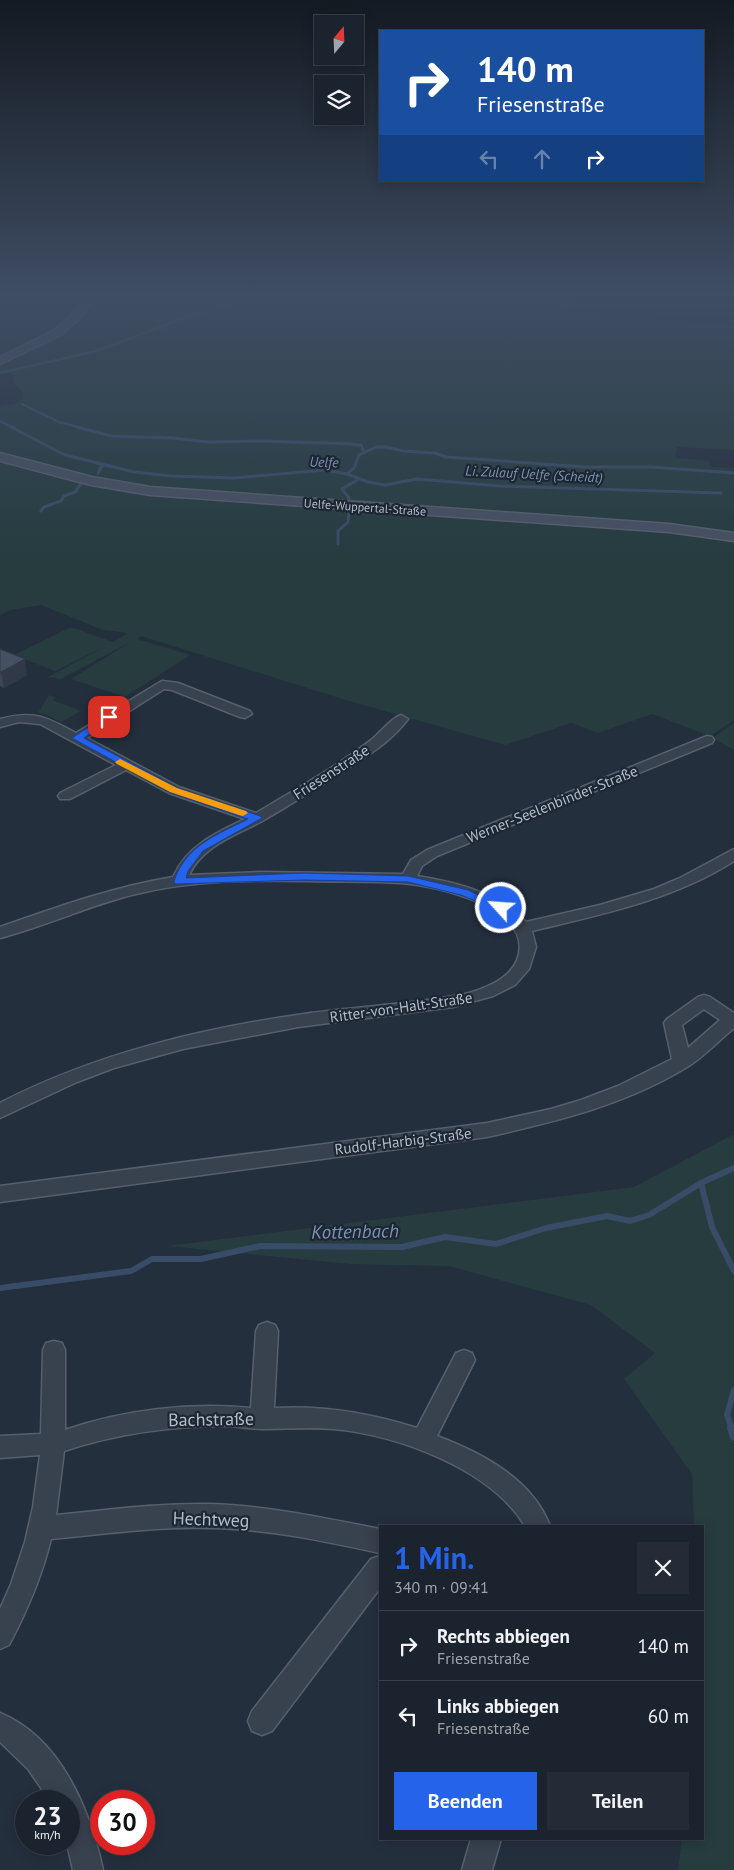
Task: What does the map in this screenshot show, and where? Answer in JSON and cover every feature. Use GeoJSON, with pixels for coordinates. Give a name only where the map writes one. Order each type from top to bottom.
{"type":"FeatureCollection","features":[{"type":"Feature","properties":{"kind":"main road","name":"Uelfe-Wuppertal-Straße"},"geometry":{"type":"LineString","coordinates":[[0,457],[91,481],[150,491],[669,528],[734,537]]}},
{"type":"Feature","properties":{"kind":"street"},"geometry":{"type":"LineString","coordinates":[[77,738],[162,685],[174,686],[245,714]]}},
{"type":"Feature","properties":{"kind":"street"},"geometry":{"type":"LineString","coordinates":[[0,723],[20,718],[44,720],[126,766],[174,790],[257,818]]}},
{"type":"Feature","properties":{"kind":"street","name":"Friesenstraße"},"geometry":{"type":"LineString","coordinates":[[179,881],[187,864],[200,849],[292,798],[371,747],[393,730],[402,719]]}},
{"type":"Feature","properties":{"kind":"street","name":"Werner-Seelenbinder-Straße"},"geometry":{"type":"LineString","coordinates":[[408,879],[416,864],[432,853],[707,740]]}},
{"type":"Feature","properties":{"kind":"street"},"geometry":{"type":"LineString","coordinates":[[65,796],[126,766]]}},
{"type":"Feature","properties":{"kind":"street"},"geometry":{"type":"LineString","coordinates":[[0,933],[113,896],[179,881],[304,877],[408,879],[452,888],[477,896],[501,908],[523,928],[612,908],[656,893],[718,866],[734,854]]}},
{"type":"Feature","properties":{"kind":"street","name":"Ritter-von-Halt-Straße"},"geometry":{"type":"LineString","coordinates":[[0,1111],[56,1083],[143,1052],[184,1042],[299,1021],[382,1012],[477,998],[512,980],[519,972],[528,949],[528,941],[523,928]]}},
{"type":"Feature","properties":{"kind":"street"},"geometry":{"type":"LineString","coordinates":[[682,1062],[673,1023],[704,1001],[733,1020]]}},
{"type":"Feature","properties":{"kind":"street","name":"Rudolf-Harbig-Straße"},"geometry":{"type":"LineString","coordinates":[[0,1194],[487,1130],[552,1116],[588,1106],[630,1088],[682,1062],[733,1020]]}},
{"type":"Feature","properties":{"kind":"street"},"geometry":{"type":"LineString","coordinates":[[262,1419],[267,1331]]}},
{"type":"Feature","properties":{"kind":"street"},"geometry":{"type":"LineString","coordinates":[[0,1636],[9,1620],[27,1573],[41,1528],[53,1444],[54,1350]]}},
{"type":"Feature","properties":{"kind":"street"},"geometry":{"type":"LineString","coordinates":[[423,1440],[464,1360]]}},
{"type":"Feature","properties":{"kind":"street","name":"Bachstraße"},"geometry":{"type":"LineString","coordinates":[[53,1444],[71,1437],[128,1424],[170,1419],[226,1416],[262,1419],[311,1417],[345,1421],[423,1440],[468,1461],[512,1490],[528,1509],[537,1525]]}},
{"type":"Feature","properties":{"kind":"street"},"geometry":{"type":"LineString","coordinates":[[0,1447],[53,1444]]}},
{"type":"Feature","properties":{"kind":"street","name":"Hechtweg"},"geometry":{"type":"LineString","coordinates":[[41,1528],[142,1519],[210,1516],[302,1524],[379,1540]]}},
{"type":"Feature","properties":{"kind":"street"},"geometry":{"type":"LineString","coordinates":[[262,1721],[379,1569]]}},
{"type":"Feature","properties":{"kind":"street"},"geometry":{"type":"LineString","coordinates":[[0,1727],[10,1731],[45,1766],[59,1790]]}},
{"type":"Feature","properties":{"kind":"street"},"geometry":{"type":"LineString","coordinates":[[80,1839],[88,1870]]}},
{"type":"Feature","properties":{"kind":"street"},"geometry":{"type":"LineString","coordinates":[[477,1870],[486,1840]]}},
{"type":"Feature","properties":{"kind":"green space"},"geometry":{"type":"Polygon","coordinates":[[[14,382],[734,382],[734,450],[677,447],[675,458],[708,461],[712,467],[734,468],[734,535],[130,487],[0,455],[0,406],[15,404],[23,398],[23,393],[14,382]]]}},
{"type":"Feature","properties":{"kind":"green space"},"geometry":{"type":"Polygon","coordinates":[[[0,459],[96,483],[669,531],[734,539],[734,720],[710,736],[652,714],[598,733],[571,723],[505,745],[349,701],[141,636],[137,639],[190,655],[125,697],[71,679],[132,641],[61,679],[48,677],[106,646],[55,671],[14,655],[71,627],[113,642],[128,633],[103,630],[41,605],[10,610],[0,615],[0,459]]]}},
{"type":"Feature","properties":{"kind":"green space"},"geometry":{"type":"Polygon","coordinates":[[[49,695],[56,698],[52,700],[81,711],[61,722],[38,713],[49,695]]]}},
{"type":"Feature","properties":{"kind":"green space"},"geometry":{"type":"Polygon","coordinates":[[[734,723],[734,750],[713,738],[734,723]]]}},
{"type":"Feature","properties":{"kind":"green space"},"geometry":{"type":"Polygon","coordinates":[[[734,1134],[734,1870],[678,1870],[682,1840],[704,1840],[704,1525],[694,1525],[692,1474],[624,1379],[655,1353],[591,1305],[449,1266],[350,1264],[168,1246],[634,1187],[734,1134]]]}},
{"type":"Feature","properties":{"kind":"building"},"geometry":{"type":"Polygon","coordinates":[[[0,649],[25,659],[0,672],[0,649]]]}},
{"type":"Feature","properties":{"kind":"waterway"},"geometry":{"type":"LineString","coordinates":[[22,404],[59,422],[82,428]]}},
{"type":"Feature","properties":{"kind":"waterway","name":"Uelfe"},"geometry":{"type":"LineString","coordinates":[[0,421],[14,428]]}},
{"type":"Feature","properties":{"kind":"waterway","name":"Uelfe"},"geometry":{"type":"LineString","coordinates":[[11,427],[65,455],[103,464]]}},
{"type":"Feature","properties":{"kind":"waterway"},"geometry":{"type":"LineString","coordinates":[[77,427],[111,436],[173,438],[208,442],[262,441],[351,444],[361,445],[364,452]]}},
{"type":"Feature","properties":{"kind":"waterway","name":"Uelfe"},"geometry":{"type":"LineString","coordinates":[[347,474],[354,468],[359,455],[376,447],[435,453],[446,457],[585,467],[650,467],[734,473]]}},
{"type":"Feature","properties":{"kind":"waterway"},"geometry":{"type":"LineString","coordinates":[[98,473],[103,464]]}},
{"type":"Feature","properties":{"kind":"waterway","name":"Uelfe"},"geometry":{"type":"LineString","coordinates":[[103,464],[134,472],[172,476],[234,478],[325,470],[347,474]]}},
{"type":"Feature","properties":{"kind":"waterway","name":"Li. Zulauf Uelfe (Scheidt)"},"geometry":{"type":"LineString","coordinates":[[347,474],[368,482],[385,485],[417,479],[500,486],[721,493]]}},
{"type":"Feature","properties":{"kind":"waterway"},"geometry":{"type":"LineString","coordinates":[[349,498],[342,489],[359,479]]}},
{"type":"Feature","properties":{"kind":"waterway"},"geometry":{"type":"LineString","coordinates":[[41,511],[44,507],[61,501],[64,496],[75,492],[81,484]]}},
{"type":"Feature","properties":{"kind":"waterway"},"geometry":{"type":"LineString","coordinates":[[338,544],[338,531],[348,522],[349,513]]}},
{"type":"Feature","properties":{"kind":"waterway"},"geometry":{"type":"LineString","coordinates":[[701,1183],[734,1168]]}},
{"type":"Feature","properties":{"kind":"waterway","name":"Kottenbach"},"geometry":{"type":"LineString","coordinates":[[0,1288],[131,1271],[152,1259],[201,1259],[260,1246],[402,1247],[445,1237],[496,1244],[546,1228],[607,1216],[630,1221],[649,1215],[701,1183]]}},
{"type":"Feature","properties":{"kind":"waterway"},"geometry":{"type":"LineString","coordinates":[[701,1183],[712,1227],[734,1271]]}},
{"type":"Feature","properties":{"kind":"waterway"},"geometry":{"type":"LineString","coordinates":[[732,1429],[727,1415],[734,1390]]}},
{"type":"Feature","properties":{"kind":"waterway"},"geometry":{"type":"LineString","coordinates":[[731,1428],[734,1437]]}},
{"type":"Feature","properties":{"kind":"slow traffic"},"geometry":{"type":"LineString","coordinates":[[120,762],[174,790],[243,813]]}},
{"type":"Feature","properties":{"kind":"route"},"geometry":{"type":"LineString","coordinates":[[109,717],[77,738],[126,766],[174,790],[257,818],[200,849],[191,857],[182,871],[179,881],[254,877],[408,879],[452,888],[477,896],[501,908]]}}]}
